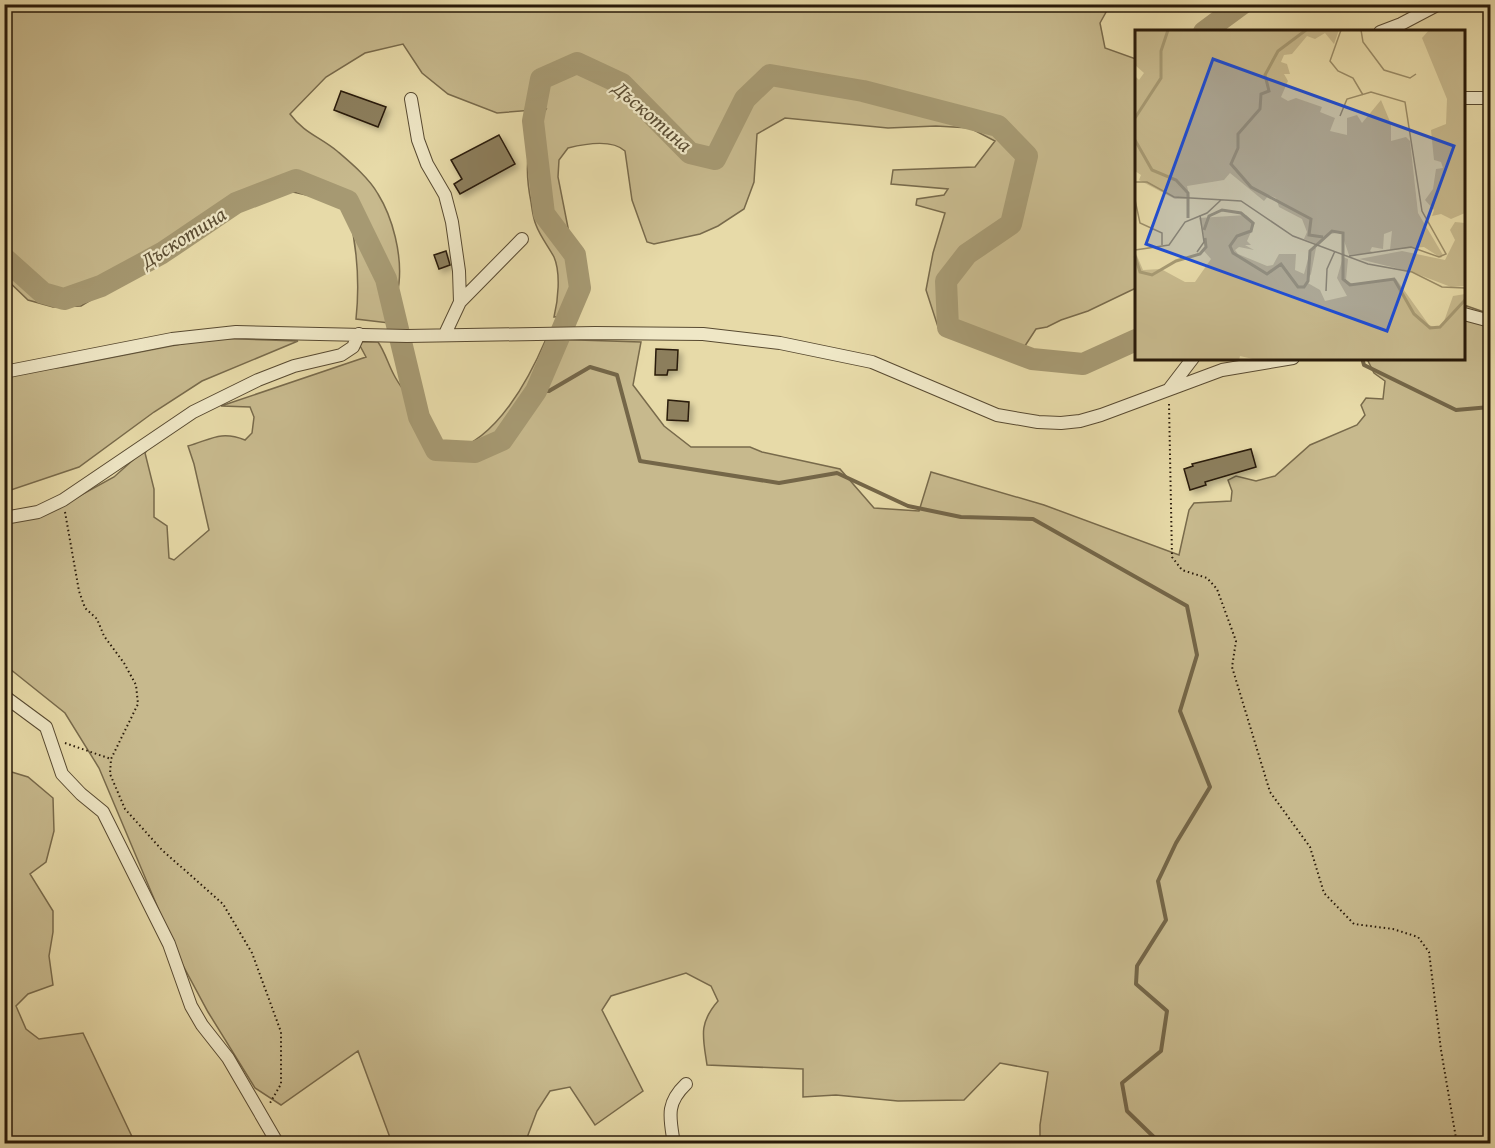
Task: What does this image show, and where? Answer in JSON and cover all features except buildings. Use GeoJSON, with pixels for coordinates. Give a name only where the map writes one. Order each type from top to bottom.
{"type":"FeatureCollection","features":[{"type":"Feature","properties":{"kind":"street"},"geometry":{"type":"LineString","coordinates":[[1402,28],[1439,4]]}},
{"type":"Feature","properties":{"kind":"street"},"geometry":{"type":"LineString","coordinates":[[1465,98],[1491,98]]}},
{"type":"Feature","properties":{"kind":"street"},"geometry":{"type":"LineString","coordinates":[[411,99],[418,140],[427,164],[444,195],[452,222],[459,271],[460,302]]}},
{"type":"Feature","properties":{"kind":"street"},"geometry":{"type":"LineString","coordinates":[[445,334],[460,302],[522,239]]}},
{"type":"Feature","properties":{"kind":"street"},"geometry":{"type":"LineString","coordinates":[[1465,314],[1491,321]]}},
{"type":"Feature","properties":{"kind":"street"},"geometry":{"type":"LineString","coordinates":[[4,372],[171,339],[236,332],[407,336],[546,333],[703,334],[780,343],[872,362],[997,415],[1038,422],[1061,423],[1101,416],[1169,389],[1221,364],[1269,360]]}},
{"type":"Feature","properties":{"kind":"street"},"geometry":{"type":"LineString","coordinates":[[4,518],[38,512],[63,500],[194,412],[276,373],[341,355],[353,347],[359,334]]}},
{"type":"Feature","properties":{"kind":"street"},"geometry":{"type":"LineString","coordinates":[[1169,389],[1191,360]]}},
{"type":"Feature","properties":{"kind":"street"},"geometry":{"type":"LineString","coordinates":[[4,696],[46,727],[62,774],[103,812],[111,825],[122,854],[169,944],[191,1006],[228,1058],[278,1143]]}},
{"type":"Feature","properties":{"kind":"street"},"geometry":{"type":"LineString","coordinates":[[674,1143],[671,1104],[686,1084]]}},
{"type":"Feature","properties":{"kind":"path"},"geometry":{"type":"LineString","coordinates":[[1169,389],[1172,556],[1182,570],[1207,578],[1217,590],[1236,641],[1232,668],[1270,792],[1310,847],[1324,893],[1354,924],[1393,929],[1418,937],[1429,952],[1441,1050],[1458,1143]]}},
{"type":"Feature","properties":{"kind":"path"},"geometry":{"type":"LineString","coordinates":[[63,500],[79,591],[85,608],[97,619],[104,636],[124,663],[136,685],[138,704],[111,759],[110,774],[125,809],[162,850],[223,904],[252,953],[281,1032],[281,1084],[262,1116]]}},
{"type":"Feature","properties":{"kind":"path"},"geometry":{"type":"LineString","coordinates":[[49,738],[111,759]]}},
{"type":"Feature","properties":{"kind":"shaded area"},"geometry":{"type":"Polygon","coordinates":[[[4,5],[1110,5],[1100,23],[1105,48],[1135,59],[1135,288],[1088,311],[1036,329],[1021,352],[1006,356],[939,330],[926,290],[933,253],[945,213],[916,205],[917,199],[944,195],[948,189],[891,184],[893,170],[975,167],[995,141],[970,128],[936,126],[888,128],[785,118],[757,134],[754,182],[744,209],[718,226],[700,234],[654,244],[647,242],[632,200],[625,151],[605,144],[568,148],[559,160],[558,177],[572,248],[582,275],[582,306],[578,316],[554,317],[558,271],[554,257],[535,222],[527,165],[534,132],[546,109],[497,113],[448,94],[422,73],[403,44],[365,53],[326,77],[290,114],[301,126],[337,151],[370,182],[388,214],[398,249],[400,272],[389,323],[356,319],[357,264],[348,209],[329,200],[275,188],[193,226],[131,276],[81,306],[53,307],[28,300],[5,278],[4,5]]]}},
{"type":"Feature","properties":{"kind":"shaded area"},"geometry":{"type":"Polygon","coordinates":[[[1465,305],[1490,314],[1490,1143],[1040,1143],[1040,1125],[1048,1072],[1000,1063],[964,1100],[898,1101],[836,1095],[803,1097],[803,1069],[707,1065],[703,1031],[707,1017],[718,1001],[711,986],[686,973],[611,996],[602,1010],[643,1091],[595,1125],[570,1087],[550,1091],[537,1111],[525,1143],[392,1143],[358,1051],[281,1105],[255,1088],[208,1012],[179,958],[99,768],[65,713],[5,665],[4,522],[72,500],[114,477],[152,443],[145,453],[154,489],[154,517],[167,526],[169,558],[174,560],[209,530],[188,446],[222,436],[245,440],[252,433],[254,417],[250,407],[221,406],[366,357],[358,342],[378,342],[396,379],[413,405],[424,440],[438,451],[452,451],[468,444],[497,421],[521,389],[546,339],[641,342],[633,385],[664,426],[691,447],[750,447],[762,452],[840,469],[874,508],[919,511],[931,472],[1044,505],[1179,555],[1189,510],[1194,503],[1231,501],[1232,491],[1228,480],[1236,476],[1256,481],[1275,476],[1310,445],[1357,425],[1365,415],[1361,405],[1366,398],[1383,399],[1385,381],[1374,373],[1368,360],[1465,360],[1465,305]]]}},
{"type":"Feature","properties":{"kind":"shaded area"},"geometry":{"type":"Polygon","coordinates":[[[212,338],[298,341],[202,381],[154,412],[79,467],[5,492],[5,374],[63,367],[212,338]]]}},
{"type":"Feature","properties":{"kind":"shaded area"},"geometry":{"type":"Polygon","coordinates":[[[5,770],[28,777],[53,798],[54,831],[46,862],[30,874],[53,911],[53,932],[49,956],[53,985],[28,994],[16,1006],[26,1029],[39,1039],[83,1033],[135,1143],[5,1143],[5,770]]]}},
{"type":"Feature","properties":{"kind":"waterway","name":"Дъскотина"},"geometry":{"type":"LineString","coordinates":[[1207,30],[1242,4]]}},
{"type":"Feature","properties":{"kind":"waterway","name":"Дъскотина"},"geometry":{"type":"LineString","coordinates":[[4,258],[43,293],[64,299],[101,286],[162,253],[236,203],[296,180],[348,201],[386,279],[419,417],[436,450],[475,452],[502,440],[536,391],[580,288],[575,255],[544,214],[533,121],[541,79],[577,63],[622,84],[690,153],[715,159],[745,99],[770,75],[863,91],[998,126],[1027,156],[1011,224],[967,254],[946,281],[948,327],[1032,359],[1083,364],[1135,340]]}},
{"type":"Feature","properties":{"kind":"waterway"},"geometry":{"type":"LineString","coordinates":[[1363,360],[1364,365],[1456,410],[1490,407]]}},
{"type":"Feature","properties":{"kind":"waterway"},"geometry":{"type":"LineString","coordinates":[[536,391],[549,391],[590,367],[617,375],[640,461],[779,483],[837,473],[908,506],[961,517],[1033,519],[1187,606],[1197,655],[1180,711],[1210,787],[1176,843],[1158,881],[1166,920],[1137,966],[1136,984],[1167,1011],[1161,1051],[1122,1083],[1127,1111],[1161,1144]]}}]}
